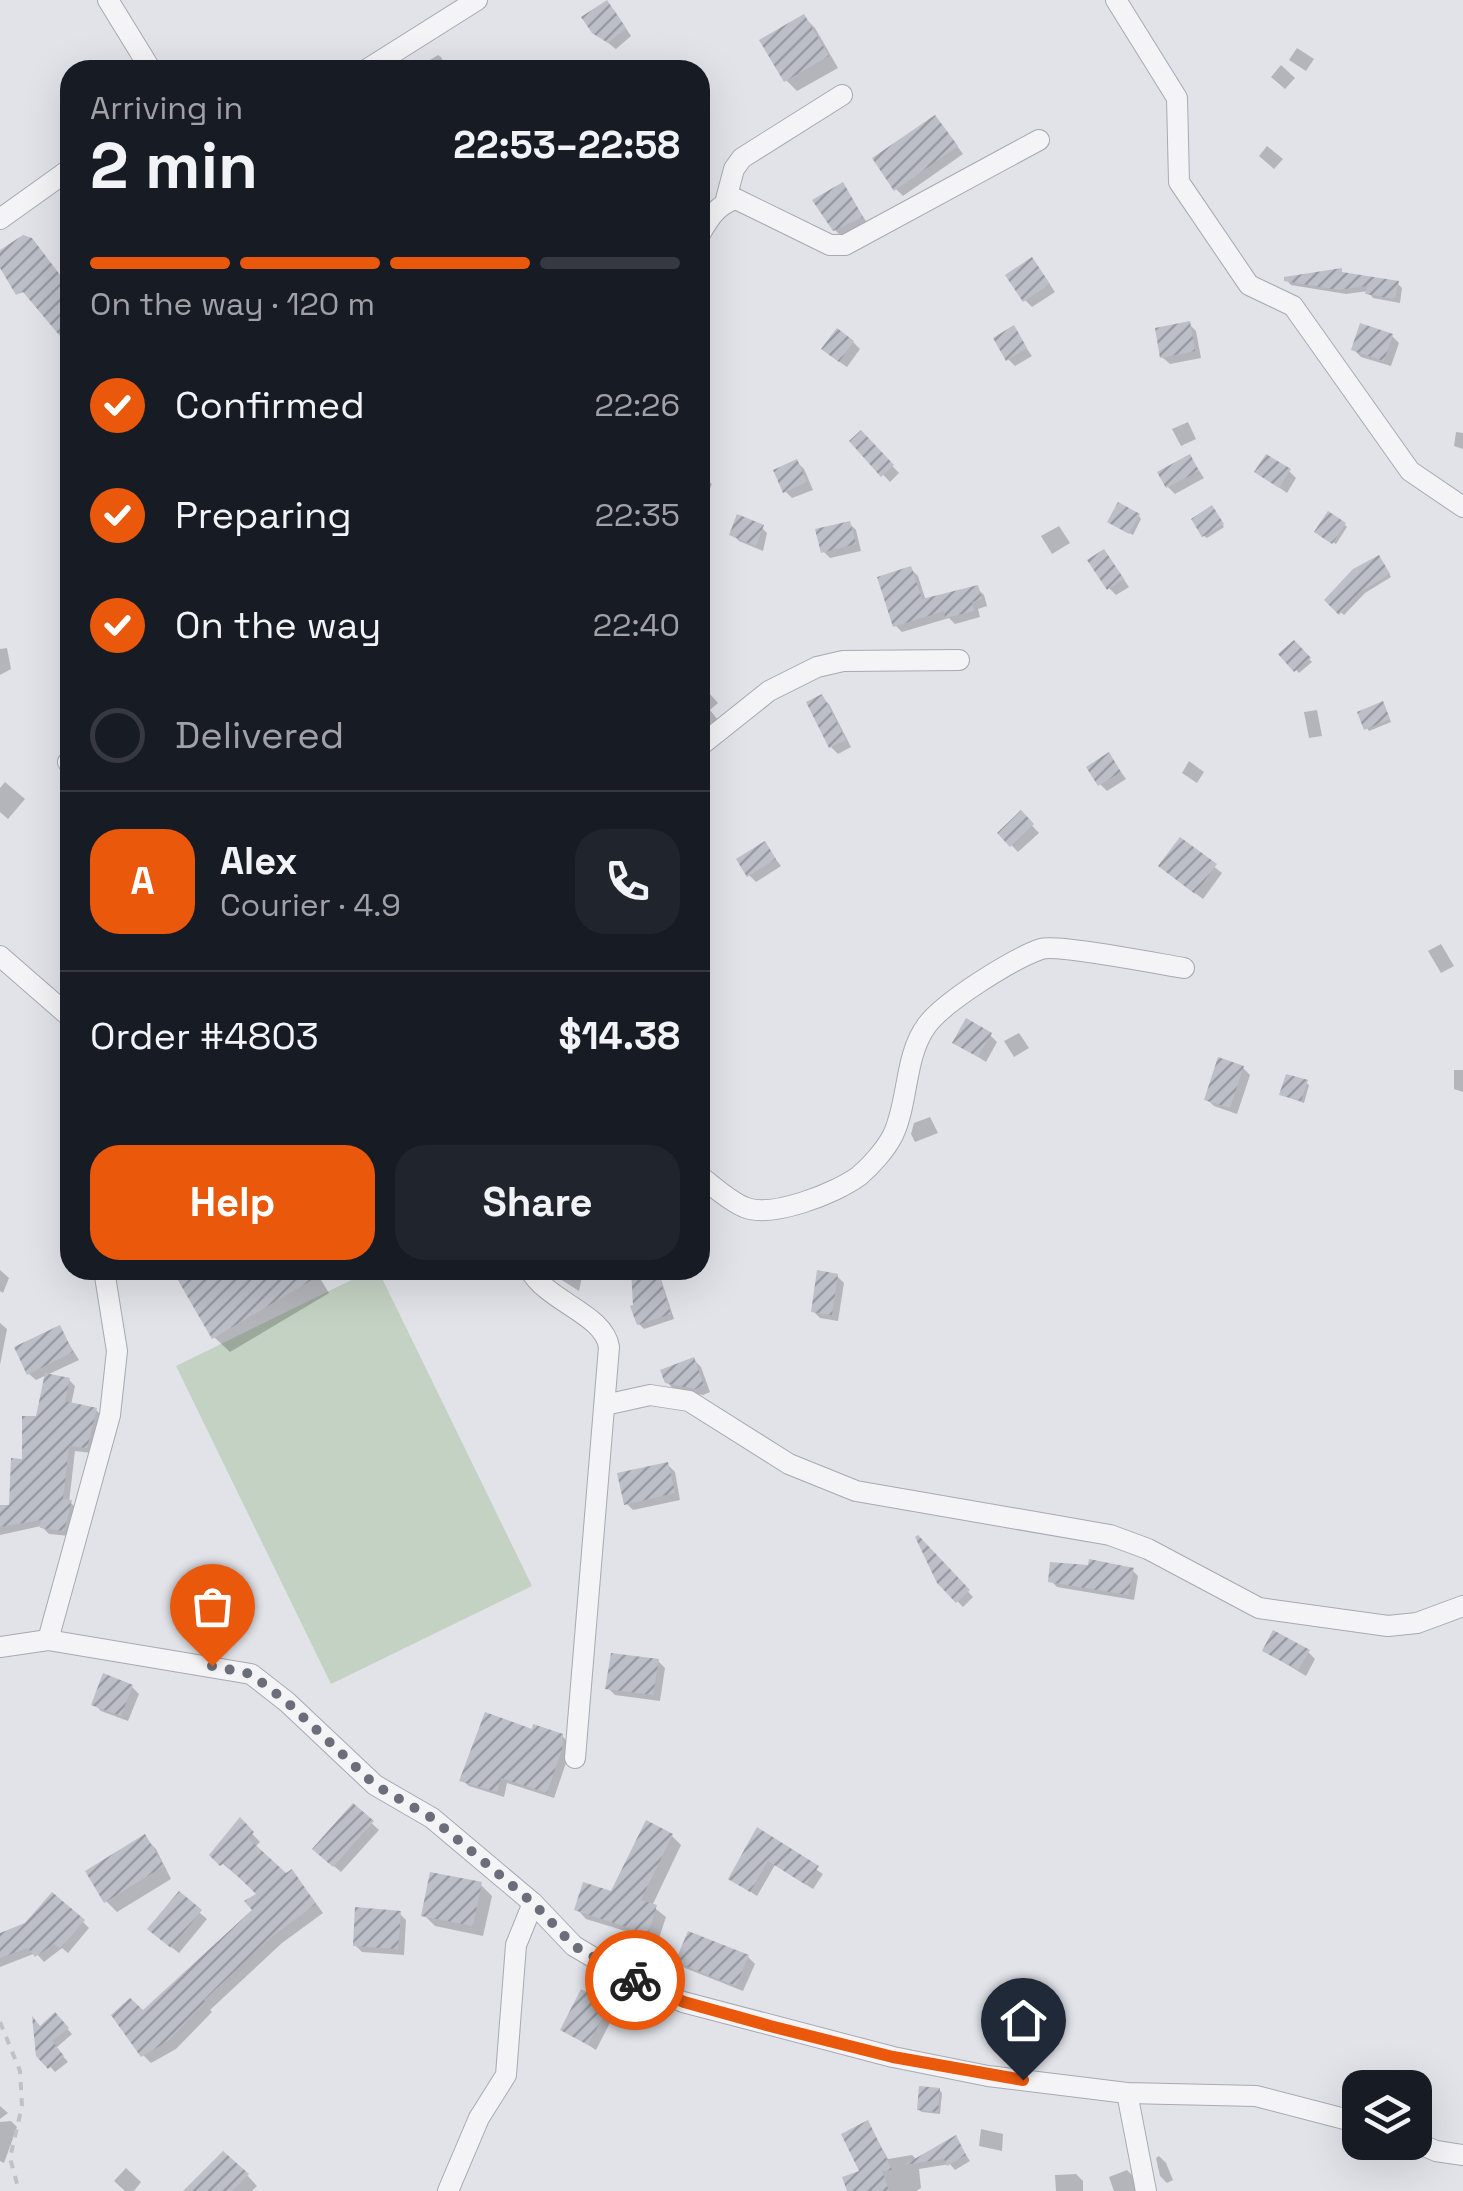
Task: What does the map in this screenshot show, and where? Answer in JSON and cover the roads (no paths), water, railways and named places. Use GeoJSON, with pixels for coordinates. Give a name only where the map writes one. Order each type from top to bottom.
{"type":"FeatureCollection","features":[{"type":"Feature","properties":{"kind":"street"},"geometry":{"type":"LineString","coordinates":[[108,0],[144,60]]}},
{"type":"Feature","properties":{"kind":"street"},"geometry":{"type":"LineString","coordinates":[[382,60],[477,0]]}},
{"type":"Feature","properties":{"kind":"street"},"geometry":{"type":"LineString","coordinates":[[1116,0],[1177,98],[1179,182],[1229,256],[1250,285],[1292,306],[1410,471],[1463,507]]}},
{"type":"Feature","properties":{"kind":"street"},"geometry":{"type":"LineString","coordinates":[[724,202],[734,169],[742,158],[842,95]]}},
{"type":"Feature","properties":{"kind":"street"},"geometry":{"type":"LineString","coordinates":[[710,216],[724,202],[736,199],[830,245],[844,244],[1038,140]]}},
{"type":"Feature","properties":{"kind":"street"},"geometry":{"type":"LineString","coordinates":[[0,219],[60,176]]}},
{"type":"Feature","properties":{"kind":"street"},"geometry":{"type":"LineString","coordinates":[[710,738],[769,690],[817,667],[843,662],[960,660]]}},
{"type":"Feature","properties":{"kind":"street"},"geometry":{"type":"LineString","coordinates":[[710,1183],[744,1208],[761,1210],[789,1208],[856,1178],[893,1135],[914,1054],[926,1026],[958,995],[1041,949],[1060,946],[1081,953],[1184,968]]}},
{"type":"Feature","properties":{"kind":"street"},"geometry":{"type":"LineString","coordinates":[[0,956],[60,1008]]}},
{"type":"Feature","properties":{"kind":"street"},"geometry":{"type":"LineString","coordinates":[[48,1640],[110,1415],[117,1351],[106,1280]]}},
{"type":"Feature","properties":{"kind":"street"},"geometry":{"type":"LineString","coordinates":[[538,1280],[548,1292],[602,1328],[607,1336],[606,1405],[575,1758]]}},
{"type":"Feature","properties":{"kind":"street"},"geometry":{"type":"LineString","coordinates":[[606,1405],[650,1396],[690,1401],[790,1464],[856,1491],[1110,1535],[1148,1548],[1258,1608],[1388,1626],[1417,1623],[1463,1606]]}},
{"type":"Feature","properties":{"kind":"street"},"geometry":{"type":"LineString","coordinates":[[0,1647],[48,1640],[251,1674],[287,1702],[375,1785],[432,1818],[533,1903],[574,1946],[616,1971],[684,2002],[893,2057],[988,2076],[1127,2093],[1256,2096],[1342,2118]]}},
{"type":"Feature","properties":{"kind":"street"},"geometry":{"type":"LineString","coordinates":[[448,2191],[479,2118],[506,2074],[516,1944],[533,1903]]}},
{"type":"Feature","properties":{"kind":"street"},"geometry":{"type":"LineString","coordinates":[[1127,2093],[1146,2191]]}},
{"type":"Feature","properties":{"kind":"street"},"geometry":{"type":"LineString","coordinates":[[1432,2149],[1463,2155]]}}]}
